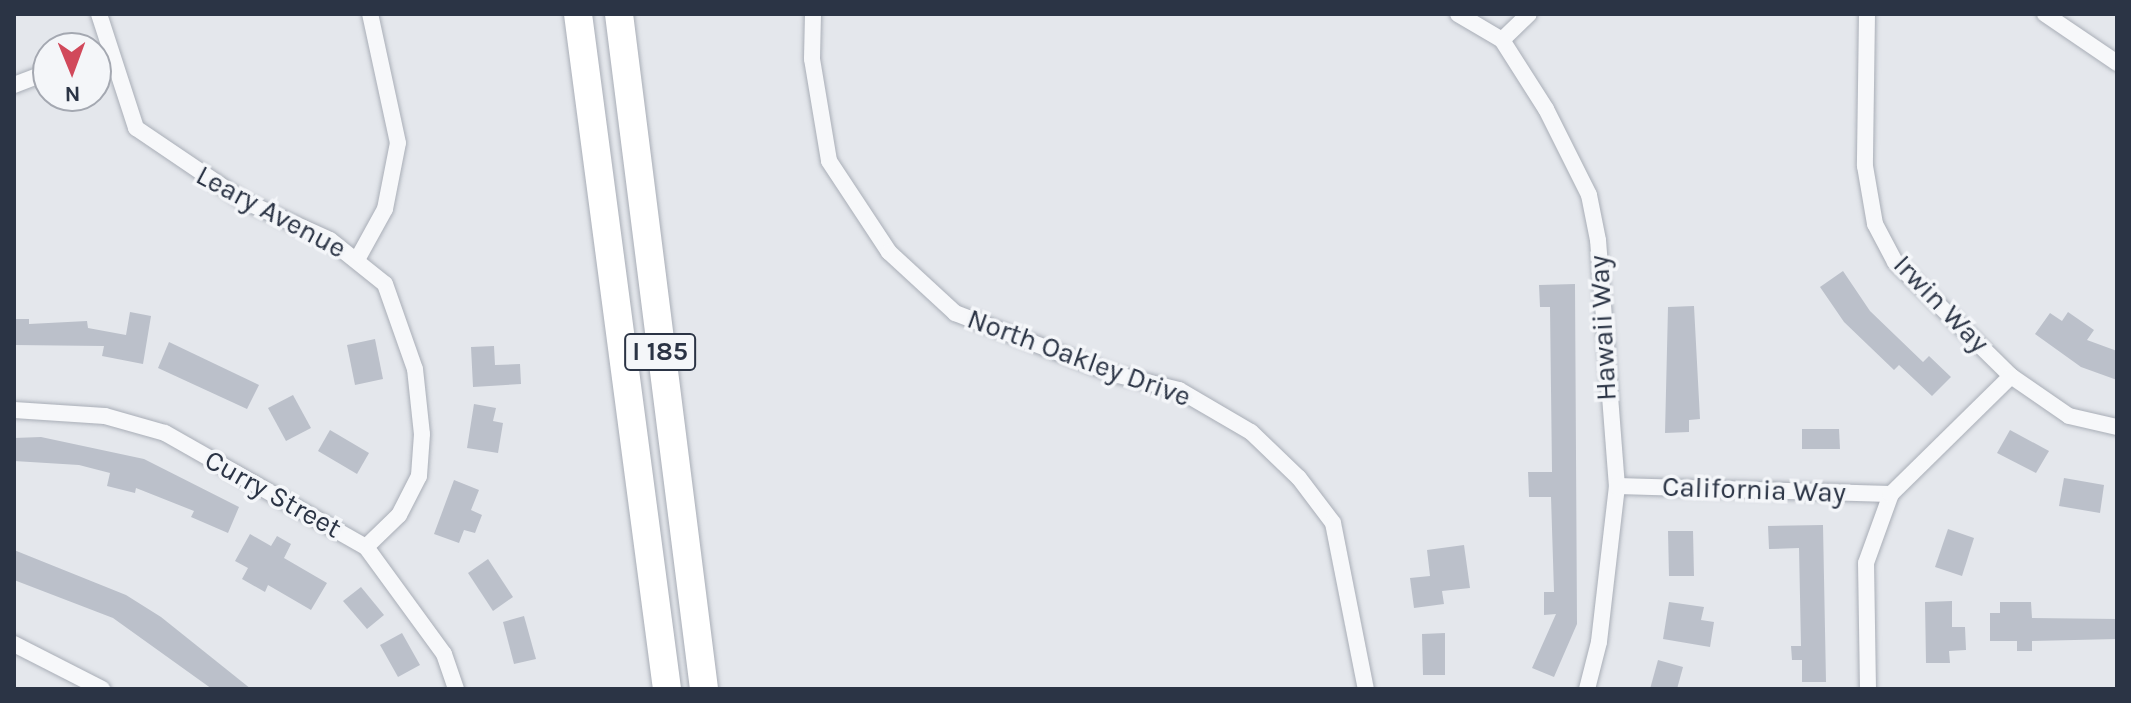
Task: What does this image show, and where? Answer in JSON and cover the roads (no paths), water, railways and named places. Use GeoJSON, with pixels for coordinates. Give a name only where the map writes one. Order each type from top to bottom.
{"type":"FeatureCollection","features":[{"type":"Feature","properties":{"kind":"highway","name":"I 185"},"geometry":{"type":"LineString","coordinates":[[578,14],[667,689]]}},
{"type":"Feature","properties":{"kind":"highway","name":"I 185"},"geometry":{"type":"LineString","coordinates":[[619,14],[704,689]]}},
{"type":"Feature","properties":{"kind":"street"},"geometry":{"type":"LineString","coordinates":[[358,258],[385,209],[398,143],[370,14]]}},
{"type":"Feature","properties":{"kind":"street","name":"North Oakley Drive"},"geometry":{"type":"LineString","coordinates":[[813,14],[812,59],[829,161],[889,252],[955,313],[1114,374],[1179,390],[1251,432],[1299,478],[1333,523],[1366,689]]}},
{"type":"Feature","properties":{"kind":"street","name":"Hawaii Way"},"geometry":{"type":"LineString","coordinates":[[1458,14],[1502,40],[1575,161],[1589,195],[1598,240],[1607,413],[1617,486],[1599,642],[1587,689]]}},
{"type":"Feature","properties":{"kind":"street"},"geometry":{"type":"LineString","coordinates":[[1502,40],[1529,14]]}},
{"type":"Feature","properties":{"kind":"street","name":"Irwin Way"},"geometry":{"type":"LineString","coordinates":[[1867,14],[1865,166],[1875,224],[1895,262],[2011,376],[2069,416],[2117,427]]}},
{"type":"Feature","properties":{"kind":"street"},"geometry":{"type":"LineString","coordinates":[[2045,14],[2117,63]]}},
{"type":"Feature","properties":{"kind":"street","name":"Leary Avenue"},"geometry":{"type":"LineString","coordinates":[[112,72],[136,128],[244,201],[358,258],[385,284],[415,369],[422,434],[412,489],[399,515],[366,547]]}},
{"type":"Feature","properties":{"kind":"street"},"geometry":{"type":"LineString","coordinates":[[1868,689],[1866,563],[1891,494],[2011,376]]}},
{"type":"Feature","properties":{"kind":"street","name":"Curry Street"},"geometry":{"type":"LineString","coordinates":[[14,410],[105,416],[165,433],[366,547],[444,654],[456,689]]}},
{"type":"Feature","properties":{"kind":"street","name":"California Way"},"geometry":{"type":"LineString","coordinates":[[1617,486],[1891,494]]}},
{"type":"Feature","properties":{"kind":"street"},"geometry":{"type":"LineString","coordinates":[[14,644],[102,689]]}}]}
